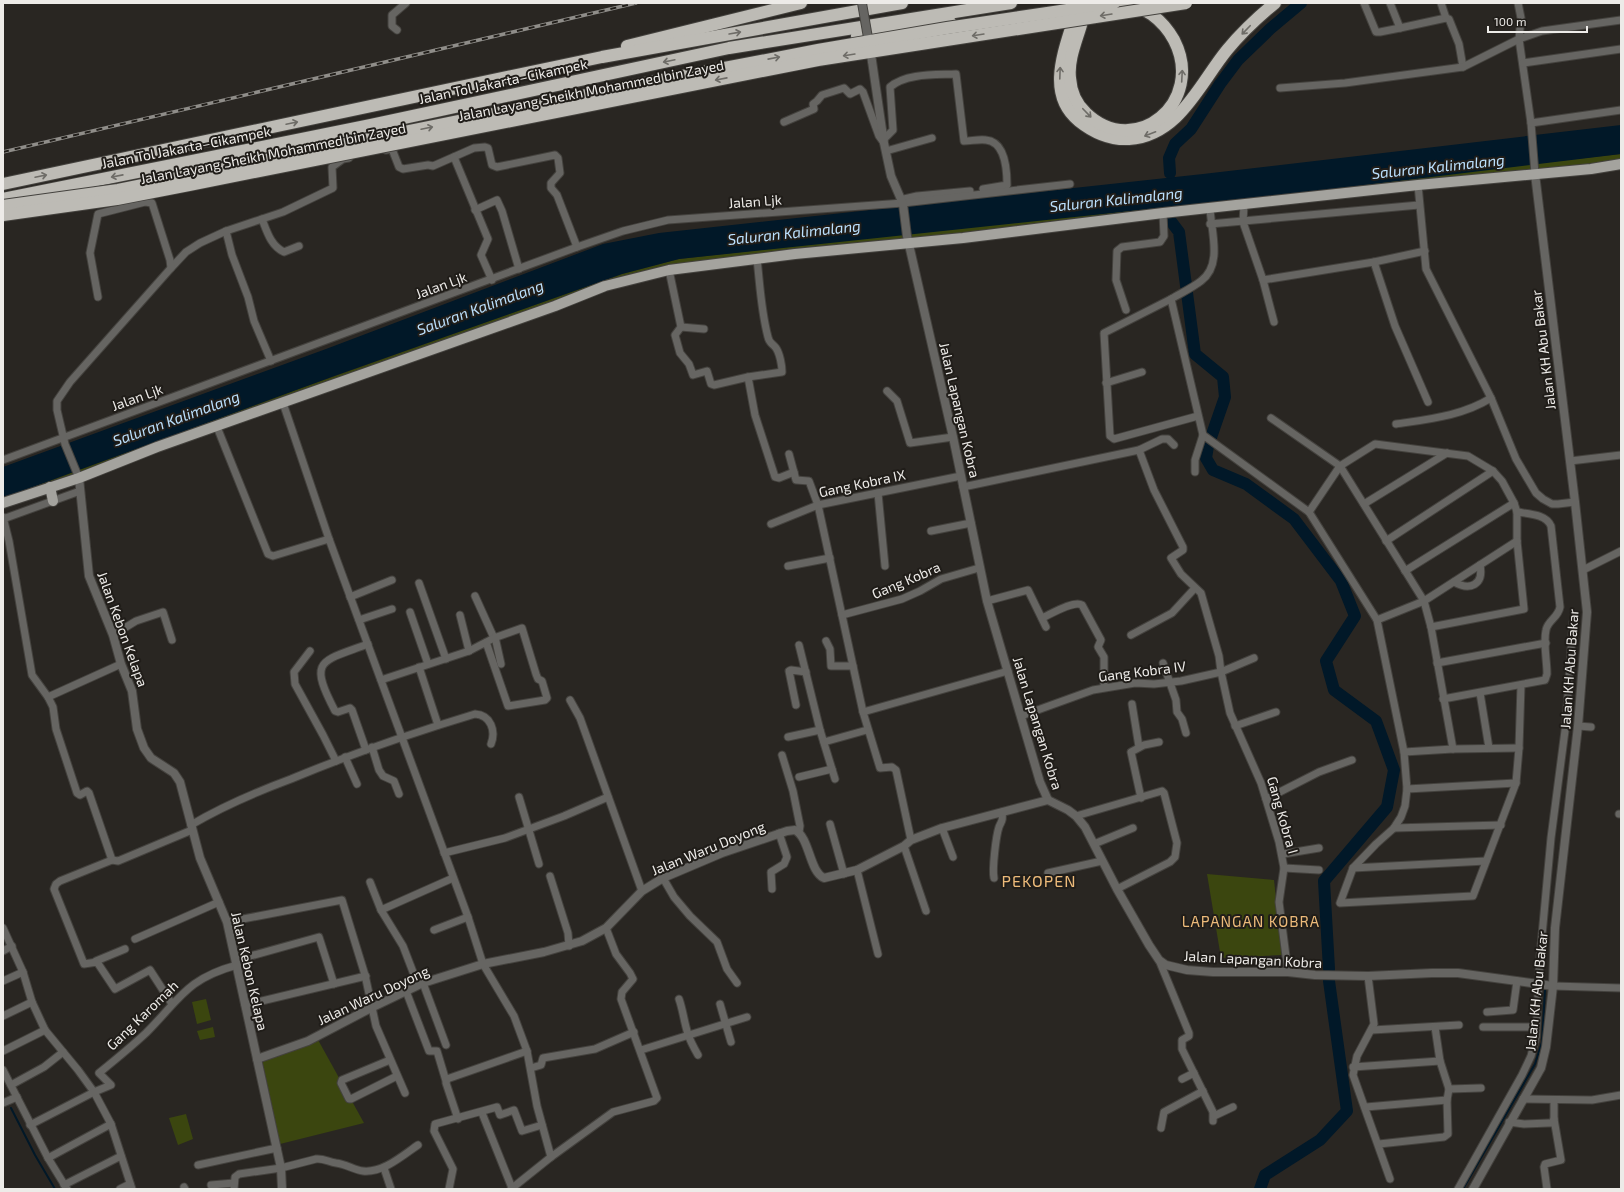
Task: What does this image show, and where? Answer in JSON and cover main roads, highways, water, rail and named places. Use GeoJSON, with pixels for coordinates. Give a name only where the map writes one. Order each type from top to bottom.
{"type":"FeatureCollection","features":[{"type":"Feature","properties":{"kind":"highway"},"geometry":{"type":"LineString","coordinates":[[602,57],[615,50],[644,41],[801,3]]}},
{"type":"Feature","properties":{"kind":"highway","name":"Jalan Tol Jakarta–Cikampek"},"geometry":{"type":"LineString","coordinates":[[3,184],[602,57],[902,3]]}},
{"type":"Feature","properties":{"kind":"highway","name":"Jalan Tol Jakarta–Cikampek"},"geometry":{"type":"LineString","coordinates":[[3,199],[379,123],[729,48],[1011,3]]}},
{"type":"Feature","properties":{"kind":"highway"},"geometry":{"type":"LineString","coordinates":[[1080,3],[1070,64],[1071,88],[1076,101],[1094,121],[1107,127],[1126,130],[1140,128],[1154,123],[1169,110],[1176,100],[1183,74],[1181,58],[1170,33],[1162,23],[1146,10],[1121,3]]}},
{"type":"Feature","properties":{"kind":"highway"},"geometry":{"type":"LineString","coordinates":[[1089,3],[1077,23],[1061,61],[1059,72],[1060,85],[1064,100],[1076,118],[1091,130],[1115,138],[1137,138],[1158,131],[1176,118],[1227,50],[1262,13],[1275,3]]}},
{"type":"Feature","properties":{"kind":"highway"},"geometry":{"type":"LineString","coordinates":[[729,48],[744,53],[1012,12],[1106,3]]}},
{"type":"Feature","properties":{"kind":"highway","name":"Jalan Layang Sheikh Mohammed bin Zayed"},"geometry":{"type":"LineString","coordinates":[[3,206],[125,189],[641,84],[818,50],[947,28],[1114,3]]}},
{"type":"Feature","properties":{"kind":"highway","name":"Jalan Layang Sheikh Mohammed bin Zayed"},"geometry":{"type":"LineString","coordinates":[[3,215],[117,199],[189,186],[818,60],[1186,3]]}},
{"type":"Feature","properties":{"kind":"main road"},"geometry":{"type":"LineString","coordinates":[[3,503],[555,306],[605,286],[669,270],[907,240],[963,238],[1163,213],[1244,206],[1535,171],[1621,164]]}},
{"type":"Feature","properties":{"kind":"main road"},"geometry":{"type":"LineString","coordinates":[[50,487],[53,501]]}},
{"type":"Feature","properties":{"kind":"water","name":"Saluran Kalimalang"},"geometry":{"type":"Polygon","coordinates":[[[1621,125],[1621,154],[1292,194],[679,259],[622,274],[337,375],[3,498],[3,467],[326,349],[603,244],[659,233],[1203,174],[1621,125]]]}},
{"type":"Feature","properties":{"kind":"waterway"},"geometry":{"type":"LineString","coordinates":[[1170,173],[1169,158],[1175,144],[1191,129],[1220,84],[1238,60],[1270,29],[1301,3]]}},
{"type":"Feature","properties":{"kind":"waterway"},"geometry":{"type":"LineString","coordinates":[[1170,220],[1179,232],[1195,354],[1223,377],[1225,397],[1208,446],[1206,458],[1213,470],[1246,484],[1294,519],[1341,581],[1355,616],[1326,661],[1334,690],[1376,721],[1394,770],[1387,807],[1324,881],[1329,969]]}},
{"type":"Feature","properties":{"kind":"waterway"},"geometry":{"type":"LineString","coordinates":[[1260,1189],[1265,1175],[1320,1140],[1347,1111],[1329,981]]}},
{"type":"Feature","properties":{"kind":"waterway"},"geometry":{"type":"LineString","coordinates":[[1463,1189],[1535,1064],[1542,1042],[1545,990]]}},
{"type":"Feature","properties":{"kind":"waterway"},"geometry":{"type":"LineString","coordinates":[[11,1108],[35,1155],[55,1189]]}},
{"type":"Feature","properties":{"kind":"railway"},"geometry":{"type":"LineString","coordinates":[[3,152],[636,3]]}},
{"type":"Feature","properties":{"kind":"district","name":"PEKOPEN"},"geometry":{"type":"Point","coordinates":[1039,880]}},
{"type":"Feature","properties":{"kind":"district","name":"LAPANGAN KOBRA"},"geometry":{"type":"Point","coordinates":[1251,921]}}]}
